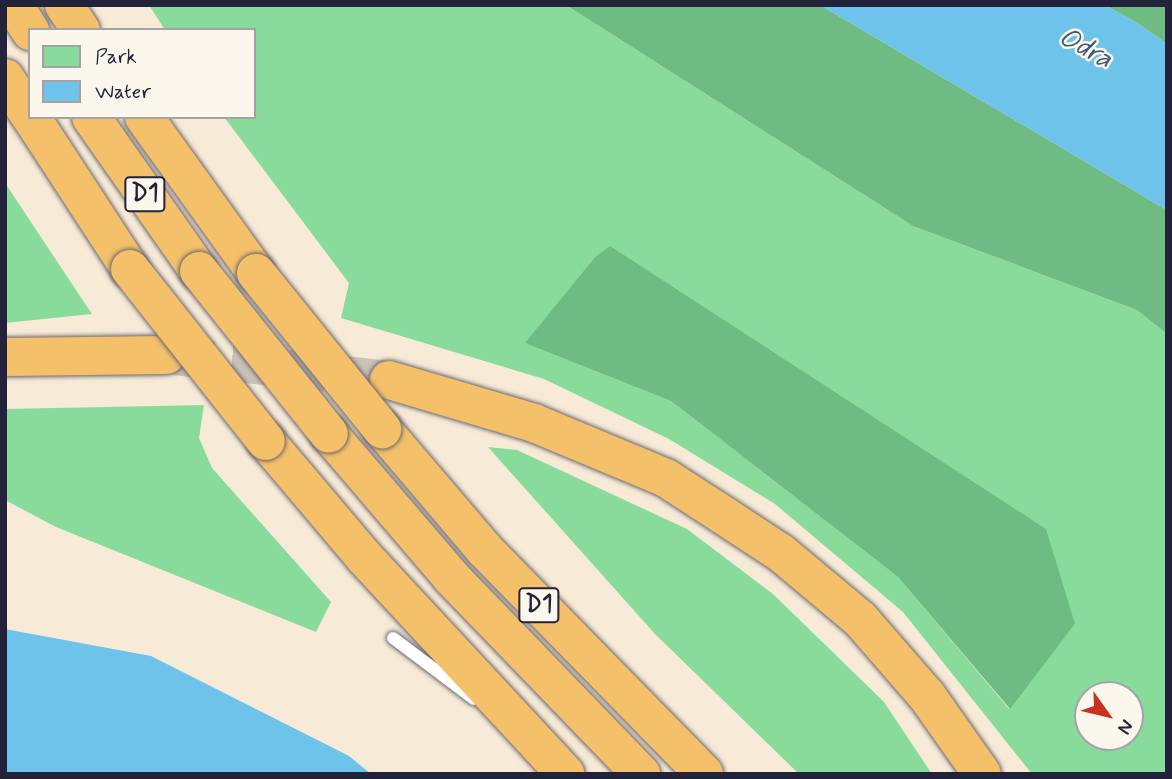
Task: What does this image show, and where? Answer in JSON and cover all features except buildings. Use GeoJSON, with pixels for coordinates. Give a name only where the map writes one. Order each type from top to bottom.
{"type":"FeatureCollection","features":[{"type":"Feature","properties":{"kind":"highway"},"geometry":{"type":"LineString","coordinates":[[14,5],[28,28]]}},
{"type":"Feature","properties":{"kind":"highway"},"geometry":{"type":"LineString","coordinates":[[64,5],[80,28]]}},
{"type":"Feature","properties":{"kind":"highway"},"geometry":{"type":"LineString","coordinates":[[5,78],[28,113]]}},
{"type":"Feature","properties":{"kind":"highway"},"geometry":{"type":"LineString","coordinates":[[32,119],[130,269],[266,440],[364,557],[565,773]]}},
{"type":"Feature","properties":{"kind":"highway","name":"D1"},"geometry":{"type":"LineString","coordinates":[[92,119],[199,271],[329,434],[451,577],[641,774]]}},
{"type":"Feature","properties":{"kind":"highway","name":"D1"},"geometry":{"type":"LineString","coordinates":[[145,119],[256,273],[382,429],[485,550],[704,774]]}},
{"type":"Feature","properties":{"kind":"highway"},"geometry":{"type":"LineString","coordinates":[[5,357],[60,360],[166,355]]}},
{"type":"Feature","properties":{"kind":"highway"},"geometry":{"type":"LineString","coordinates":[[389,380],[534,423],[666,478],[723,514],[780,553],[860,619],[927,696],[982,774]]}},
{"type":"Feature","properties":{"kind":"lane"},"geometry":{"type":"LineString","coordinates":[[393,638],[565,773]]}},
{"type":"Feature","properties":{"kind":"green space"},"geometry":{"type":"Polygon","coordinates":[[[149,5],[566,5],[913,226],[1137,310],[1167,334],[1167,774],[1032,774],[903,612],[775,504],[669,439],[544,379],[341,318],[349,283],[226,119],[256,119],[256,28],[164,28],[149,5]],[[610,247],[595,257],[526,343],[671,401],[898,577],[1009,709],[1075,624],[610,247]]]}},
{"type":"Feature","properties":{"kind":"green space"},"geometry":{"type":"Polygon","coordinates":[[[566,5],[820,5],[1167,210],[1167,334],[1137,310],[913,226],[566,5]]]}},
{"type":"Feature","properties":{"kind":"green space"},"geometry":{"type":"Polygon","coordinates":[[[1105,5],[1167,5],[1167,44],[1137,23],[1105,5]]]}},
{"type":"Feature","properties":{"kind":"green space"},"geometry":{"type":"Polygon","coordinates":[[[5,183],[92,314],[5,323],[5,183]]]}},
{"type":"Feature","properties":{"kind":"green space"},"geometry":{"type":"Polygon","coordinates":[[[610,246],[1046,529],[1075,624],[1010,709],[898,577],[671,401],[525,343],[595,257],[610,246]]]}},
{"type":"Feature","properties":{"kind":"green space"},"geometry":{"type":"Polygon","coordinates":[[[204,405],[199,438],[212,468],[331,602],[316,632],[56,527],[5,500],[5,409],[204,405]]]}},
{"type":"Feature","properties":{"kind":"green space"},"geometry":{"type":"Polygon","coordinates":[[[488,447],[517,450],[687,529],[773,594],[884,702],[932,774],[799,774],[655,634],[488,447]]]}},
{"type":"Feature","properties":{"kind":"water","name":"Odra"},"geometry":{"type":"Polygon","coordinates":[[[820,5],[1105,5],[1137,23],[1167,44],[1167,210],[820,5]]]}},
{"type":"Feature","properties":{"kind":"water"},"geometry":{"type":"Polygon","coordinates":[[[5,629],[151,656],[349,756],[371,774],[5,774],[5,629]]]}},
{"type":"Feature","properties":{"kind":"tunnel"},"geometry":{"type":"LineString","coordinates":[[175,356],[389,380]]}}]}
